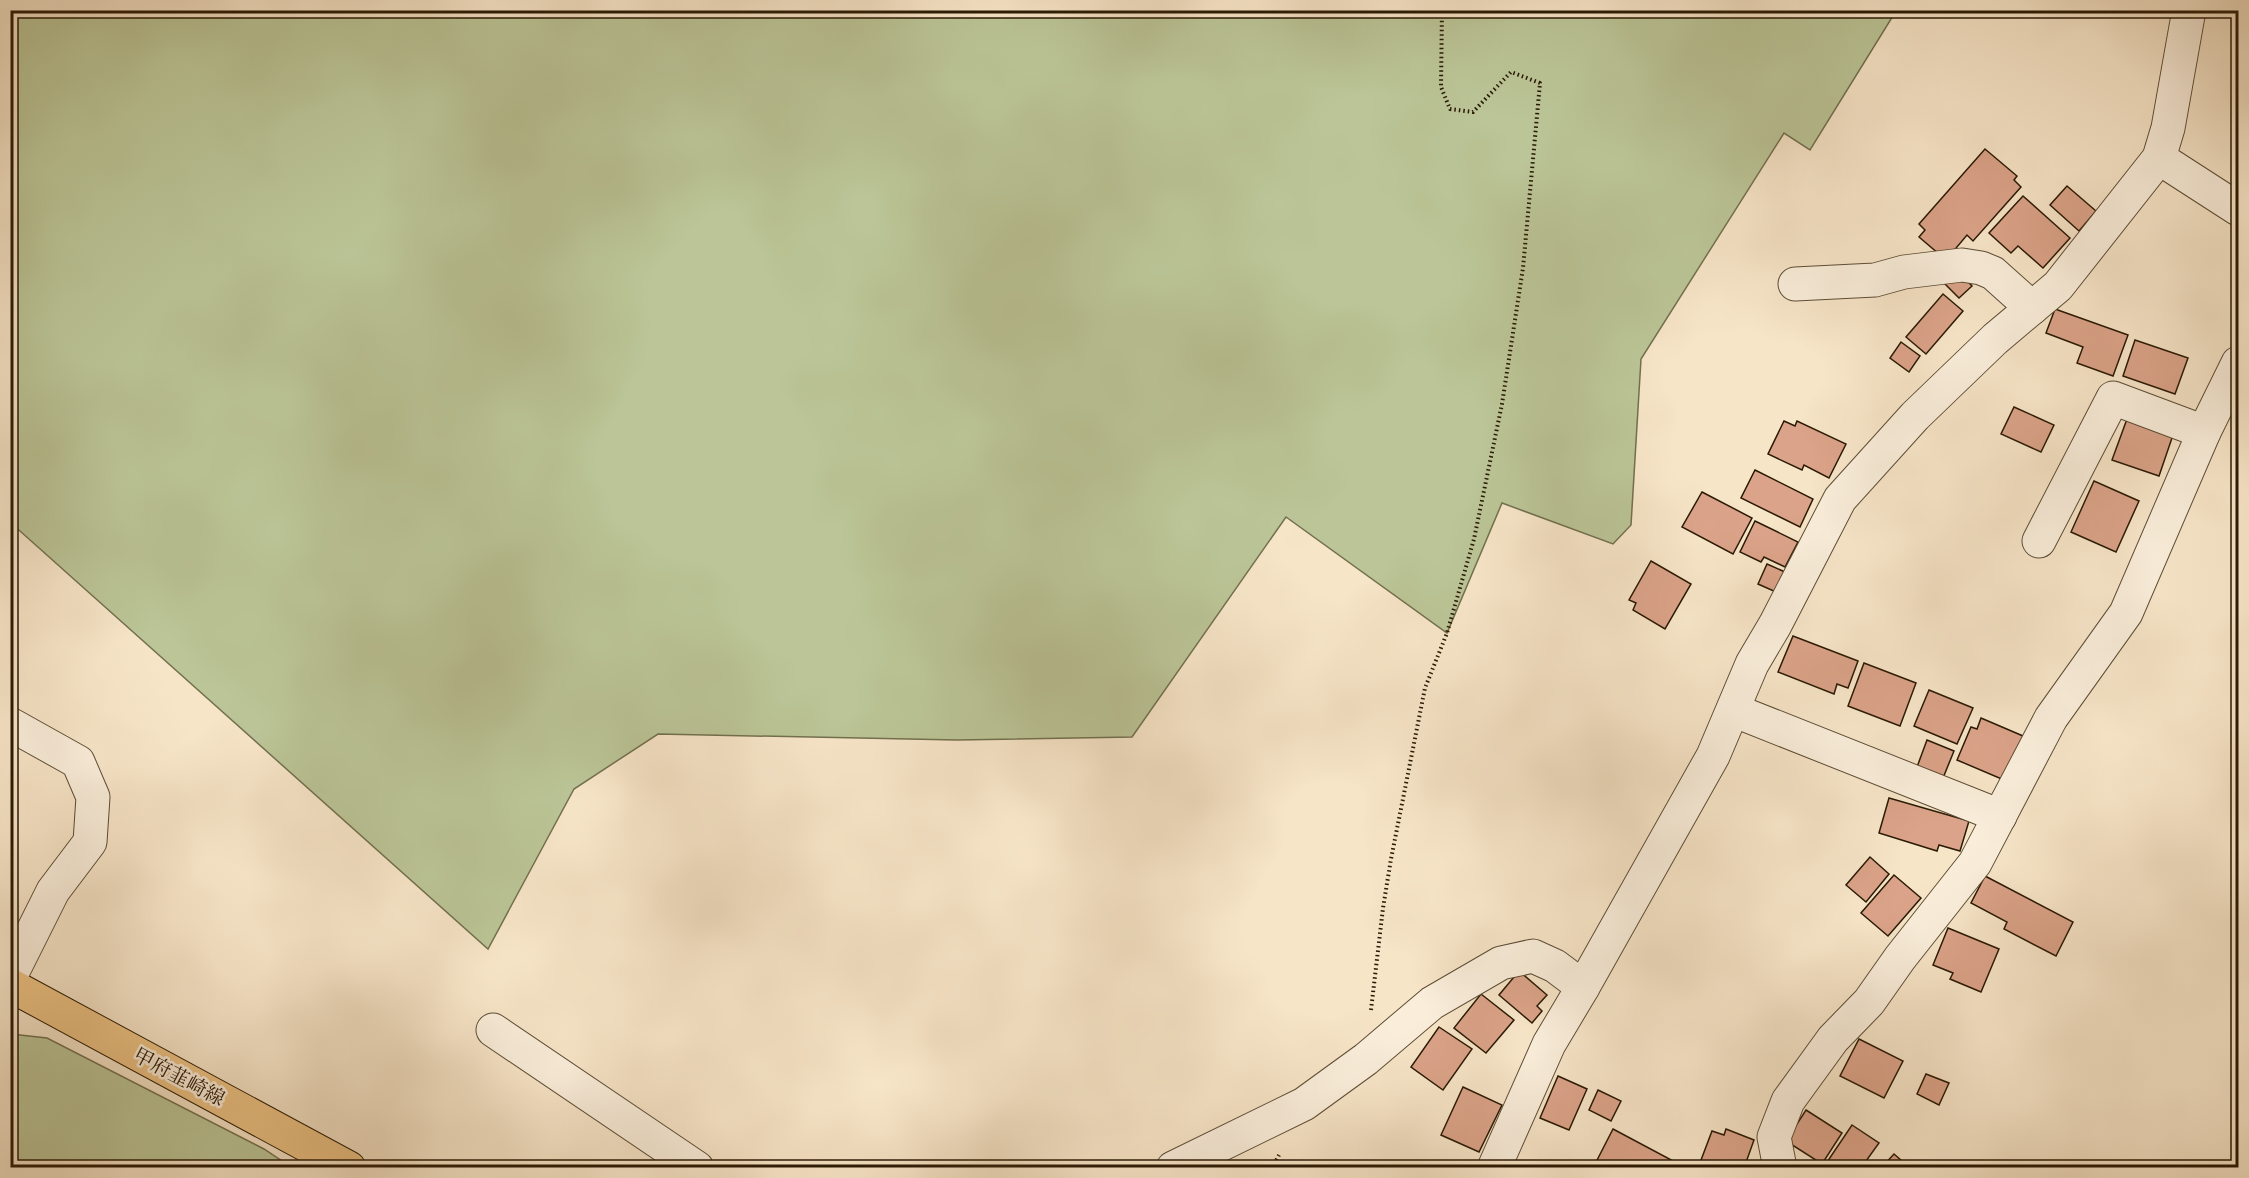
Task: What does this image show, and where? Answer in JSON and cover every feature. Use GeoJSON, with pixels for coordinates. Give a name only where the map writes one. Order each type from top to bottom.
{"type":"FeatureCollection","features":[{"type":"Feature","properties":{"kind":"main road","name":"甲府韮崎線"},"geometry":{"type":"LineString","coordinates":[[10,985],[349,1167]]}},
{"type":"Feature","properties":{"kind":"street"},"geometry":{"type":"LineString","coordinates":[[1494,1167],[1549,1044],[1713,756],[1752,664],[1775,625],[1840,499],[1915,416],[1995,339],[2058,286],[2158,158],[2168,128],[2189,10]]}},
{"type":"Feature","properties":{"kind":"street"},"geometry":{"type":"LineString","coordinates":[[2158,158],[2238,209]]}},
{"type":"Feature","properties":{"kind":"street"},"geometry":{"type":"LineString","coordinates":[[1796,284],[1875,280],[1904,272],[1962,265],[1994,273],[2032,308]]}},
{"type":"Feature","properties":{"kind":"street"},"geometry":{"type":"LineString","coordinates":[[1780,1167],[1774,1137],[1788,1101],[1833,1039],[1869,1002],[1900,958],[1975,863],[2051,718],[2126,613],[2204,432],[2238,363]]}},
{"type":"Feature","properties":{"kind":"street"},"geometry":{"type":"LineString","coordinates":[[2039,541],[2113,398],[2204,432]]}},
{"type":"Feature","properties":{"kind":"street"},"geometry":{"type":"LineString","coordinates":[[1733,710],[2000,816]]}},
{"type":"Feature","properties":{"kind":"street"},"geometry":{"type":"LineString","coordinates":[[10,724],[78,762],[93,797],[90,842],[53,891],[10,977]]}},
{"type":"Feature","properties":{"kind":"street"},"geometry":{"type":"LineString","coordinates":[[1173,1167],[1304,1104],[1366,1059],[1432,1003],[1501,963],[1533,956],[1555,966],[1583,987]]}},
{"type":"Feature","properties":{"kind":"street"},"geometry":{"type":"LineString","coordinates":[[493,1030],[697,1167]]}},
{"type":"Feature","properties":{"kind":"path"},"geometry":{"type":"LineString","coordinates":[[1366,1059],[1384,898],[1425,688],[1447,633],[1474,539],[1502,404],[1523,268],[1540,83],[1511,72],[1473,112],[1450,109],[1441,87],[1442,10]]}},
{"type":"Feature","properties":{"kind":"green space"},"geometry":{"type":"Polygon","coordinates":[[[11,10],[1896,11],[1810,150],[1784,133],[1641,359],[1631,525],[1613,544],[1502,503],[1447,633],[1286,517],[1132,737],[957,740],[658,734],[574,789],[488,949],[11,523],[11,10]]]}},
{"type":"Feature","properties":{"kind":"green space"},"geometry":{"type":"Polygon","coordinates":[[[11,1034],[47,1038],[264,1149],[291,1167],[11,1167],[11,1034]]]}},
{"type":"Feature","properties":{"kind":"building"},"geometry":{"type":"Polygon","coordinates":[[[1985,149],[2017,176],[2014,180],[2021,187],[1973,241],[1967,235],[1946,260],[1919,237],[1925,230],[1919,224],[1985,149]]]}},
{"type":"Feature","properties":{"kind":"building"},"geometry":{"type":"Polygon","coordinates":[[[2067,186],[2096,211],[2079,231],[2050,205],[2067,186]]]}},
{"type":"Feature","properties":{"kind":"building"},"geometry":{"type":"Polygon","coordinates":[[[2023,196],[2070,238],[2043,268],[2018,246],[2011,253],[1989,233],[2023,196]]]}},
{"type":"Feature","properties":{"kind":"building"},"geometry":{"type":"Polygon","coordinates":[[[1958,271],[1972,286],[1959,298],[1945,284],[1958,271]]]}},
{"type":"Feature","properties":{"kind":"building"},"geometry":{"type":"Polygon","coordinates":[[[1943,294],[1963,311],[1926,354],[1906,337],[1943,294]]]}},
{"type":"Feature","properties":{"kind":"building"},"geometry":{"type":"Polygon","coordinates":[[[2055,309],[2128,335],[2113,376],[2077,363],[2083,347],[2046,333],[2055,309]]]}},
{"type":"Feature","properties":{"kind":"building"},"geometry":{"type":"Polygon","coordinates":[[[2135,340],[2188,358],[2175,394],[2123,376],[2135,340]]]}},
{"type":"Feature","properties":{"kind":"building"},"geometry":{"type":"Polygon","coordinates":[[[1901,342],[1920,356],[1909,372],[1890,358],[1901,342]]]}},
{"type":"Feature","properties":{"kind":"building"},"geometry":{"type":"Polygon","coordinates":[[[2014,407],[2054,425],[2041,452],[2001,434],[2014,407]]]}},
{"type":"Feature","properties":{"kind":"building"},"geometry":{"type":"Polygon","coordinates":[[[2127,419],[2173,435],[2159,476],[2112,460],[2127,419]]]}},
{"type":"Feature","properties":{"kind":"building"},"geometry":{"type":"Polygon","coordinates":[[[1784,421],[1795,426],[1797,421],[1846,444],[1829,478],[1804,465],[1802,470],[1768,454],[1784,421]]]}},
{"type":"Feature","properties":{"kind":"building"},"geometry":{"type":"Polygon","coordinates":[[[1755,470],[1813,499],[1800,527],[1741,498],[1755,470]]]}},
{"type":"Feature","properties":{"kind":"building"},"geometry":{"type":"Polygon","coordinates":[[[2094,481],[2139,501],[2116,552],[2071,532],[2094,481]]]}},
{"type":"Feature","properties":{"kind":"building"},"geometry":{"type":"Polygon","coordinates":[[[1702,492],[1752,518],[1733,554],[1682,527],[1702,492]]]}},
{"type":"Feature","properties":{"kind":"building"},"geometry":{"type":"Polygon","coordinates":[[[1755,521],[1798,542],[1785,567],[1764,557],[1761,562],[1740,552],[1755,521]]]}},
{"type":"Feature","properties":{"kind":"building"},"geometry":{"type":"Polygon","coordinates":[[[1651,561],[1691,584],[1665,629],[1633,610],[1636,603],[1629,600],[1651,561]]]}},
{"type":"Feature","properties":{"kind":"building"},"geometry":{"type":"Polygon","coordinates":[[[1767,564],[1785,572],[1776,592],[1758,584],[1767,564]]]}},
{"type":"Feature","properties":{"kind":"building"},"geometry":{"type":"Polygon","coordinates":[[[1793,636],[1858,661],[1848,688],[1837,684],[1834,694],[1778,672],[1793,636]]]}},
{"type":"Feature","properties":{"kind":"building"},"geometry":{"type":"Polygon","coordinates":[[[1864,663],[1916,683],[1900,726],[1848,706],[1864,663]]]}},
{"type":"Feature","properties":{"kind":"building"},"geometry":{"type":"Polygon","coordinates":[[[1929,690],[1973,708],[1957,744],[1914,726],[1929,690]]]}},
{"type":"Feature","properties":{"kind":"building"},"geometry":{"type":"Polygon","coordinates":[[[1981,718],[2023,736],[2004,780],[1957,760],[1971,727],[1977,729],[1981,718]]]}},
{"type":"Feature","properties":{"kind":"building"},"geometry":{"type":"Polygon","coordinates":[[[1927,740],[1954,751],[1943,778],[1917,767],[1927,740]]]}},
{"type":"Feature","properties":{"kind":"building"},"geometry":{"type":"Polygon","coordinates":[[[1889,798],[1969,821],[1960,851],[1939,845],[1937,851],[1879,833],[1889,798]]]}},
{"type":"Feature","properties":{"kind":"building"},"geometry":{"type":"Polygon","coordinates":[[[1870,857],[1889,874],[1866,902],[1846,885],[1870,857]]]}},
{"type":"Feature","properties":{"kind":"building"},"geometry":{"type":"Polygon","coordinates":[[[1894,875],[1921,898],[1888,936],[1861,913],[1894,875]]]}},
{"type":"Feature","properties":{"kind":"building"},"geometry":{"type":"Polygon","coordinates":[[[1985,876],[2073,922],[2056,956],[2004,929],[2007,922],[1971,903],[1985,876]]]}},
{"type":"Feature","properties":{"kind":"building"},"geometry":{"type":"Polygon","coordinates":[[[1948,928],[1999,949],[1981,992],[1950,979],[1953,973],[1933,965],[1948,928]]]}},
{"type":"Feature","properties":{"kind":"building"},"geometry":{"type":"Polygon","coordinates":[[[1519,971],[1547,995],[1537,1006],[1542,1011],[1532,1023],[1499,995],[1519,971]]]}},
{"type":"Feature","properties":{"kind":"building"},"geometry":{"type":"Polygon","coordinates":[[[1481,994],[1514,1020],[1486,1053],[1454,1028],[1481,994]]]}},
{"type":"Feature","properties":{"kind":"building"},"geometry":{"type":"Polygon","coordinates":[[[1439,1027],[1472,1049],[1443,1090],[1411,1067],[1439,1027]]]}},
{"type":"Feature","properties":{"kind":"building"},"geometry":{"type":"Polygon","coordinates":[[[1859,1039],[1903,1061],[1884,1098],[1840,1076],[1859,1039]]]}},
{"type":"Feature","properties":{"kind":"building"},"geometry":{"type":"Polygon","coordinates":[[[1926,1074],[1949,1083],[1939,1105],[1917,1094],[1926,1074]]]}},
{"type":"Feature","properties":{"kind":"building"},"geometry":{"type":"Polygon","coordinates":[[[1558,1076],[1587,1089],[1569,1130],[1540,1118],[1558,1076]]]}},
{"type":"Feature","properties":{"kind":"building"},"geometry":{"type":"Polygon","coordinates":[[[1463,1087],[1502,1105],[1479,1152],[1441,1135],[1463,1087]]]}},
{"type":"Feature","properties":{"kind":"building"},"geometry":{"type":"Polygon","coordinates":[[[1598,1090],[1621,1101],[1611,1121],[1589,1110],[1598,1090]]]}},
{"type":"Feature","properties":{"kind":"building"},"geometry":{"type":"Polygon","coordinates":[[[1806,1110],[1842,1133],[1822,1164],[1786,1141],[1806,1110]]]}},
{"type":"Feature","properties":{"kind":"building"},"geometry":{"type":"Polygon","coordinates":[[[1852,1125],[1879,1143],[1861,1168],[1823,1168],[1852,1125]]]}},
{"type":"Feature","properties":{"kind":"building"},"geometry":{"type":"Polygon","coordinates":[[[1613,1129],[1677,1163],[1674,1168],[1593,1168],[1613,1129]]]}},
{"type":"Feature","properties":{"kind":"building"},"geometry":{"type":"Polygon","coordinates":[[[1726,1129],[1754,1140],[1744,1168],[1698,1168],[1712,1131],[1724,1135],[1726,1129]]]}},
{"type":"Feature","properties":{"kind":"building"},"geometry":{"type":"Polygon","coordinates":[[[1894,1154],[1910,1168],[1881,1168],[1894,1154]]]}}]}
